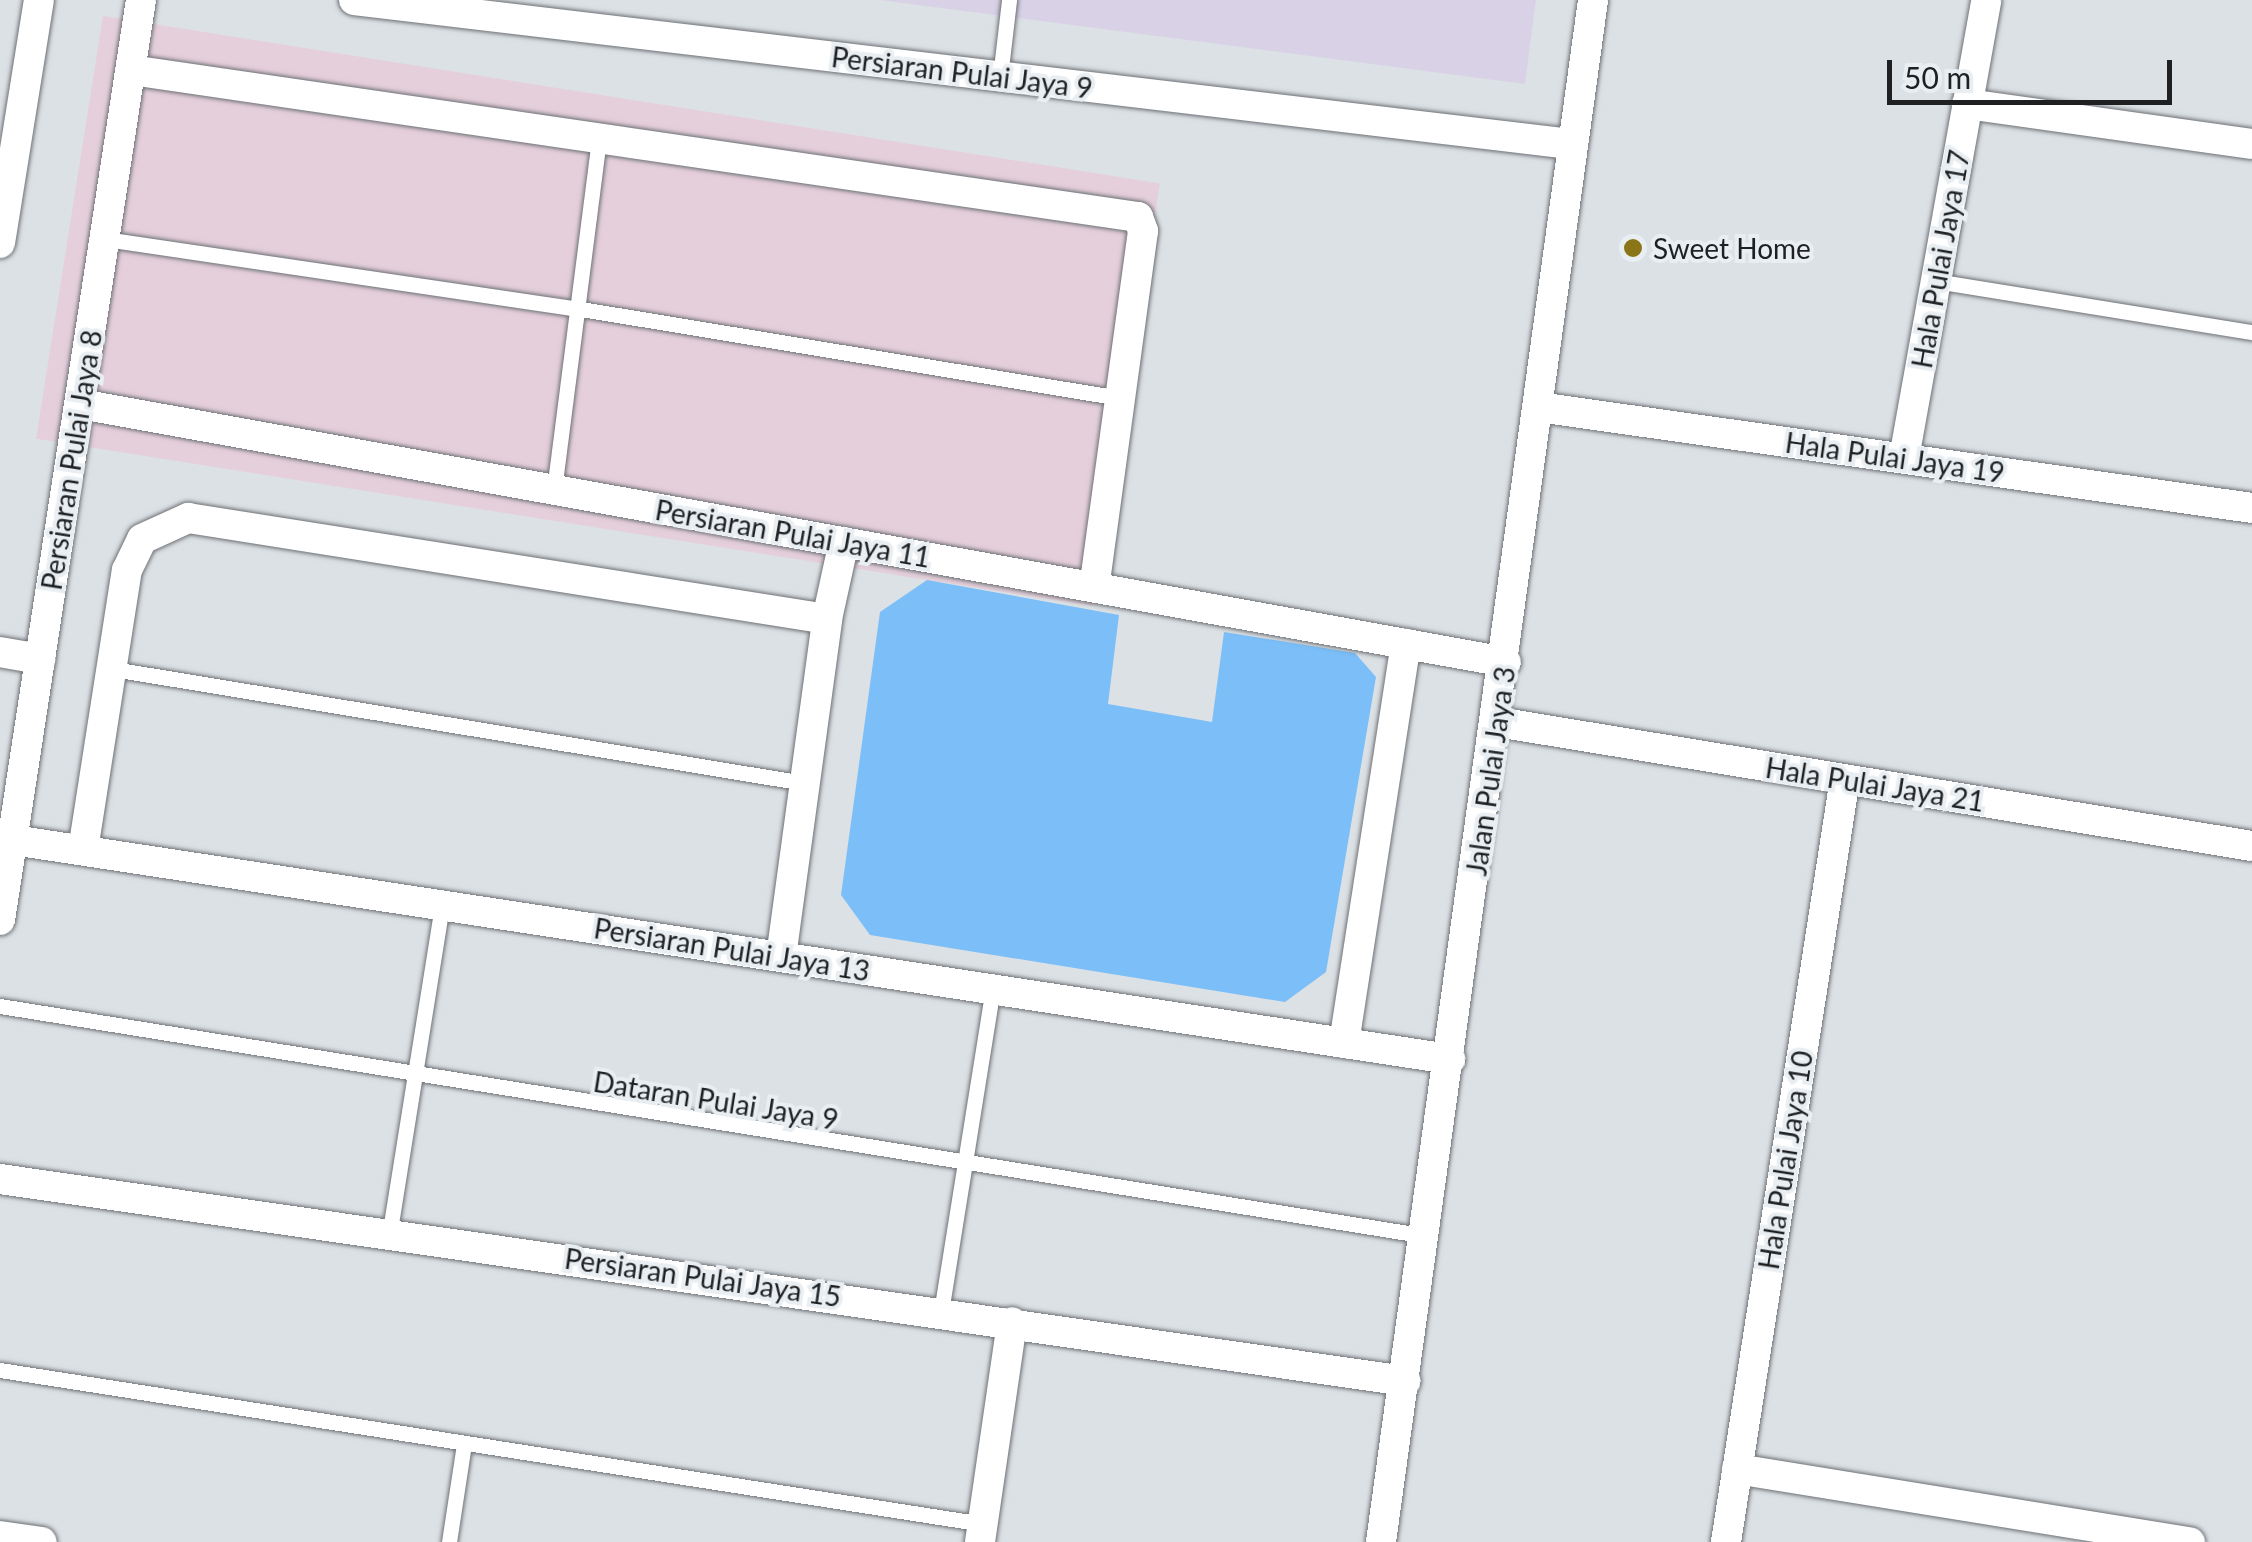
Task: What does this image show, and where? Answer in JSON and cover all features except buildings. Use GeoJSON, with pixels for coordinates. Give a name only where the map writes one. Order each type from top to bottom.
{"type":"FeatureCollection","features":[{"type":"Feature","properties":{"kind":"street"},"geometry":{"type":"LineString","coordinates":[[0,243],[39,0]]}},
{"type":"Feature","properties":{"kind":"street","name":"Persiaran Pulai Jaya 8"},"geometry":{"type":"LineString","coordinates":[[0,920],[6,839],[40,659],[142,0]]}},
{"type":"Feature","properties":{"kind":"street","name":"Persiaran Pulai Jaya 9"},"geometry":{"type":"LineString","coordinates":[[354,0],[453,6],[1000,77],[1571,144]]}},
{"type":"Feature","properties":{"kind":"street","name":"Jalan Pulai Jaya 3"},"geometry":{"type":"LineString","coordinates":[[1381,1542],[1506,662],[1571,144],[1593,0]]}},
{"type":"Feature","properties":{"kind":"street","name":"Hala Pulai Jaya 17"},"geometry":{"type":"LineString","coordinates":[[1904,458],[1986,0]]}},
{"type":"Feature","properties":{"kind":"street"},"geometry":{"type":"LineString","coordinates":[[131,70],[1138,217],[1143,230],[1094,587]]}},
{"type":"Feature","properties":{"kind":"street"},"geometry":{"type":"LineString","coordinates":[[1967,104],[2252,144]]}},
{"type":"Feature","properties":{"kind":"street","name":"Persiaran Pulai Jaya 11"},"geometry":{"type":"LineString","coordinates":[[80,404],[1506,662]]}},
{"type":"Feature","properties":{"kind":"street","name":"Hala Pulai Jaya 19"},"geometry":{"type":"LineString","coordinates":[[1538,407],[2252,508]]}},
{"type":"Feature","properties":{"kind":"street"},"geometry":{"type":"LineString","coordinates":[[83,850],[127,570],[142,539],[188,518],[827,619]]}},
{"type":"Feature","properties":{"kind":"street"},"geometry":{"type":"LineString","coordinates":[[780,957],[827,619],[844,542]]}},
{"type":"Feature","properties":{"kind":"street"},"geometry":{"type":"LineString","coordinates":[[1344,1043],[1406,644]]}},
{"type":"Feature","properties":{"kind":"street"},"geometry":{"type":"LineString","coordinates":[[0,652],[40,659]]}},
{"type":"Feature","properties":{"kind":"street","name":"Hala Pulai Jaya 21"},"geometry":{"type":"LineString","coordinates":[[1497,722],[2252,846]]}},
{"type":"Feature","properties":{"kind":"street","name":"Hala Pulai Jaya 10"},"geometry":{"type":"LineString","coordinates":[[1726,1542],[1845,779]]}},
{"type":"Feature","properties":{"kind":"street","name":"Persiaran Pulai Jaya 13"},"geometry":{"type":"LineString","coordinates":[[6,839],[1450,1059]]}},
{"type":"Feature","properties":{"kind":"street","name":"Persiaran Pulai Jaya 15"},"geometry":{"type":"LineString","coordinates":[[0,1178],[390,1230],[1406,1381]]}},
{"type":"Feature","properties":{"kind":"street"},"geometry":{"type":"LineString","coordinates":[[981,1533],[1012,1322]]}},
{"type":"Feature","properties":{"kind":"street"},"geometry":{"type":"LineString","coordinates":[[1737,1468],[2190,1542]]}},
{"type":"Feature","properties":{"kind":"street"},"geometry":{"type":"LineString","coordinates":[[0,1536],[42,1542]]}},
{"type":"Feature","properties":{"kind":"lane"},"geometry":{"type":"LineString","coordinates":[[1000,77],[1009,0]]}},
{"type":"Feature","properties":{"kind":"lane"},"geometry":{"type":"LineString","coordinates":[[554,490],[599,138]]}},
{"type":"Feature","properties":{"kind":"lane"},"geometry":{"type":"LineString","coordinates":[[105,240],[575,308],[1120,398]]}},
{"type":"Feature","properties":{"kind":"lane"},"geometry":{"type":"LineString","coordinates":[[1936,281],[2252,332]]}},
{"type":"Feature","properties":{"kind":"lane"},"geometry":{"type":"LineString","coordinates":[[113,668],[804,783]]}},
{"type":"Feature","properties":{"kind":"lane"},"geometry":{"type":"LineString","coordinates":[[390,1230],[442,905]]}},
{"type":"Feature","properties":{"kind":"lane"},"geometry":{"type":"LineString","coordinates":[[941,1312],[993,989]]}},
{"type":"Feature","properties":{"kind":"lane","name":"Dataran Pulai Jaya 9"},"geometry":{"type":"LineString","coordinates":[[0,1006],[964,1166],[1426,1236]]}},
{"type":"Feature","properties":{"kind":"lane"},"geometry":{"type":"LineString","coordinates":[[0,1370],[464,1444],[981,1533]]}},
{"type":"Feature","properties":{"kind":"lane"},"geometry":{"type":"LineString","coordinates":[[448,1542],[464,1444]]}},
{"type":"Feature","properties":{"kind":"shaded area"},"geometry":{"type":"Polygon","coordinates":[[[880,0],[1536,0],[1525,84],[880,0]]]}},
{"type":"Feature","properties":{"kind":"shaded area"},"geometry":{"type":"Polygon","coordinates":[[[103,16],[1160,183],[1093,606],[36,439],[103,16]]]}},
{"type":"Feature","properties":{"kind":"shaded area"},"geometry":{"type":"Polygon","coordinates":[[[927,580],[1119,615],[1108,704],[1212,722],[1224,632],[1355,653],[1376,677],[1326,972],[1285,1002],[870,935],[841,895],[880,612],[927,580]]]}},
{"type":"Feature","properties":{"kind":"place","name":"Sweet Home"},"geometry":{"type":"Point","coordinates":[1633,248]}}]}
